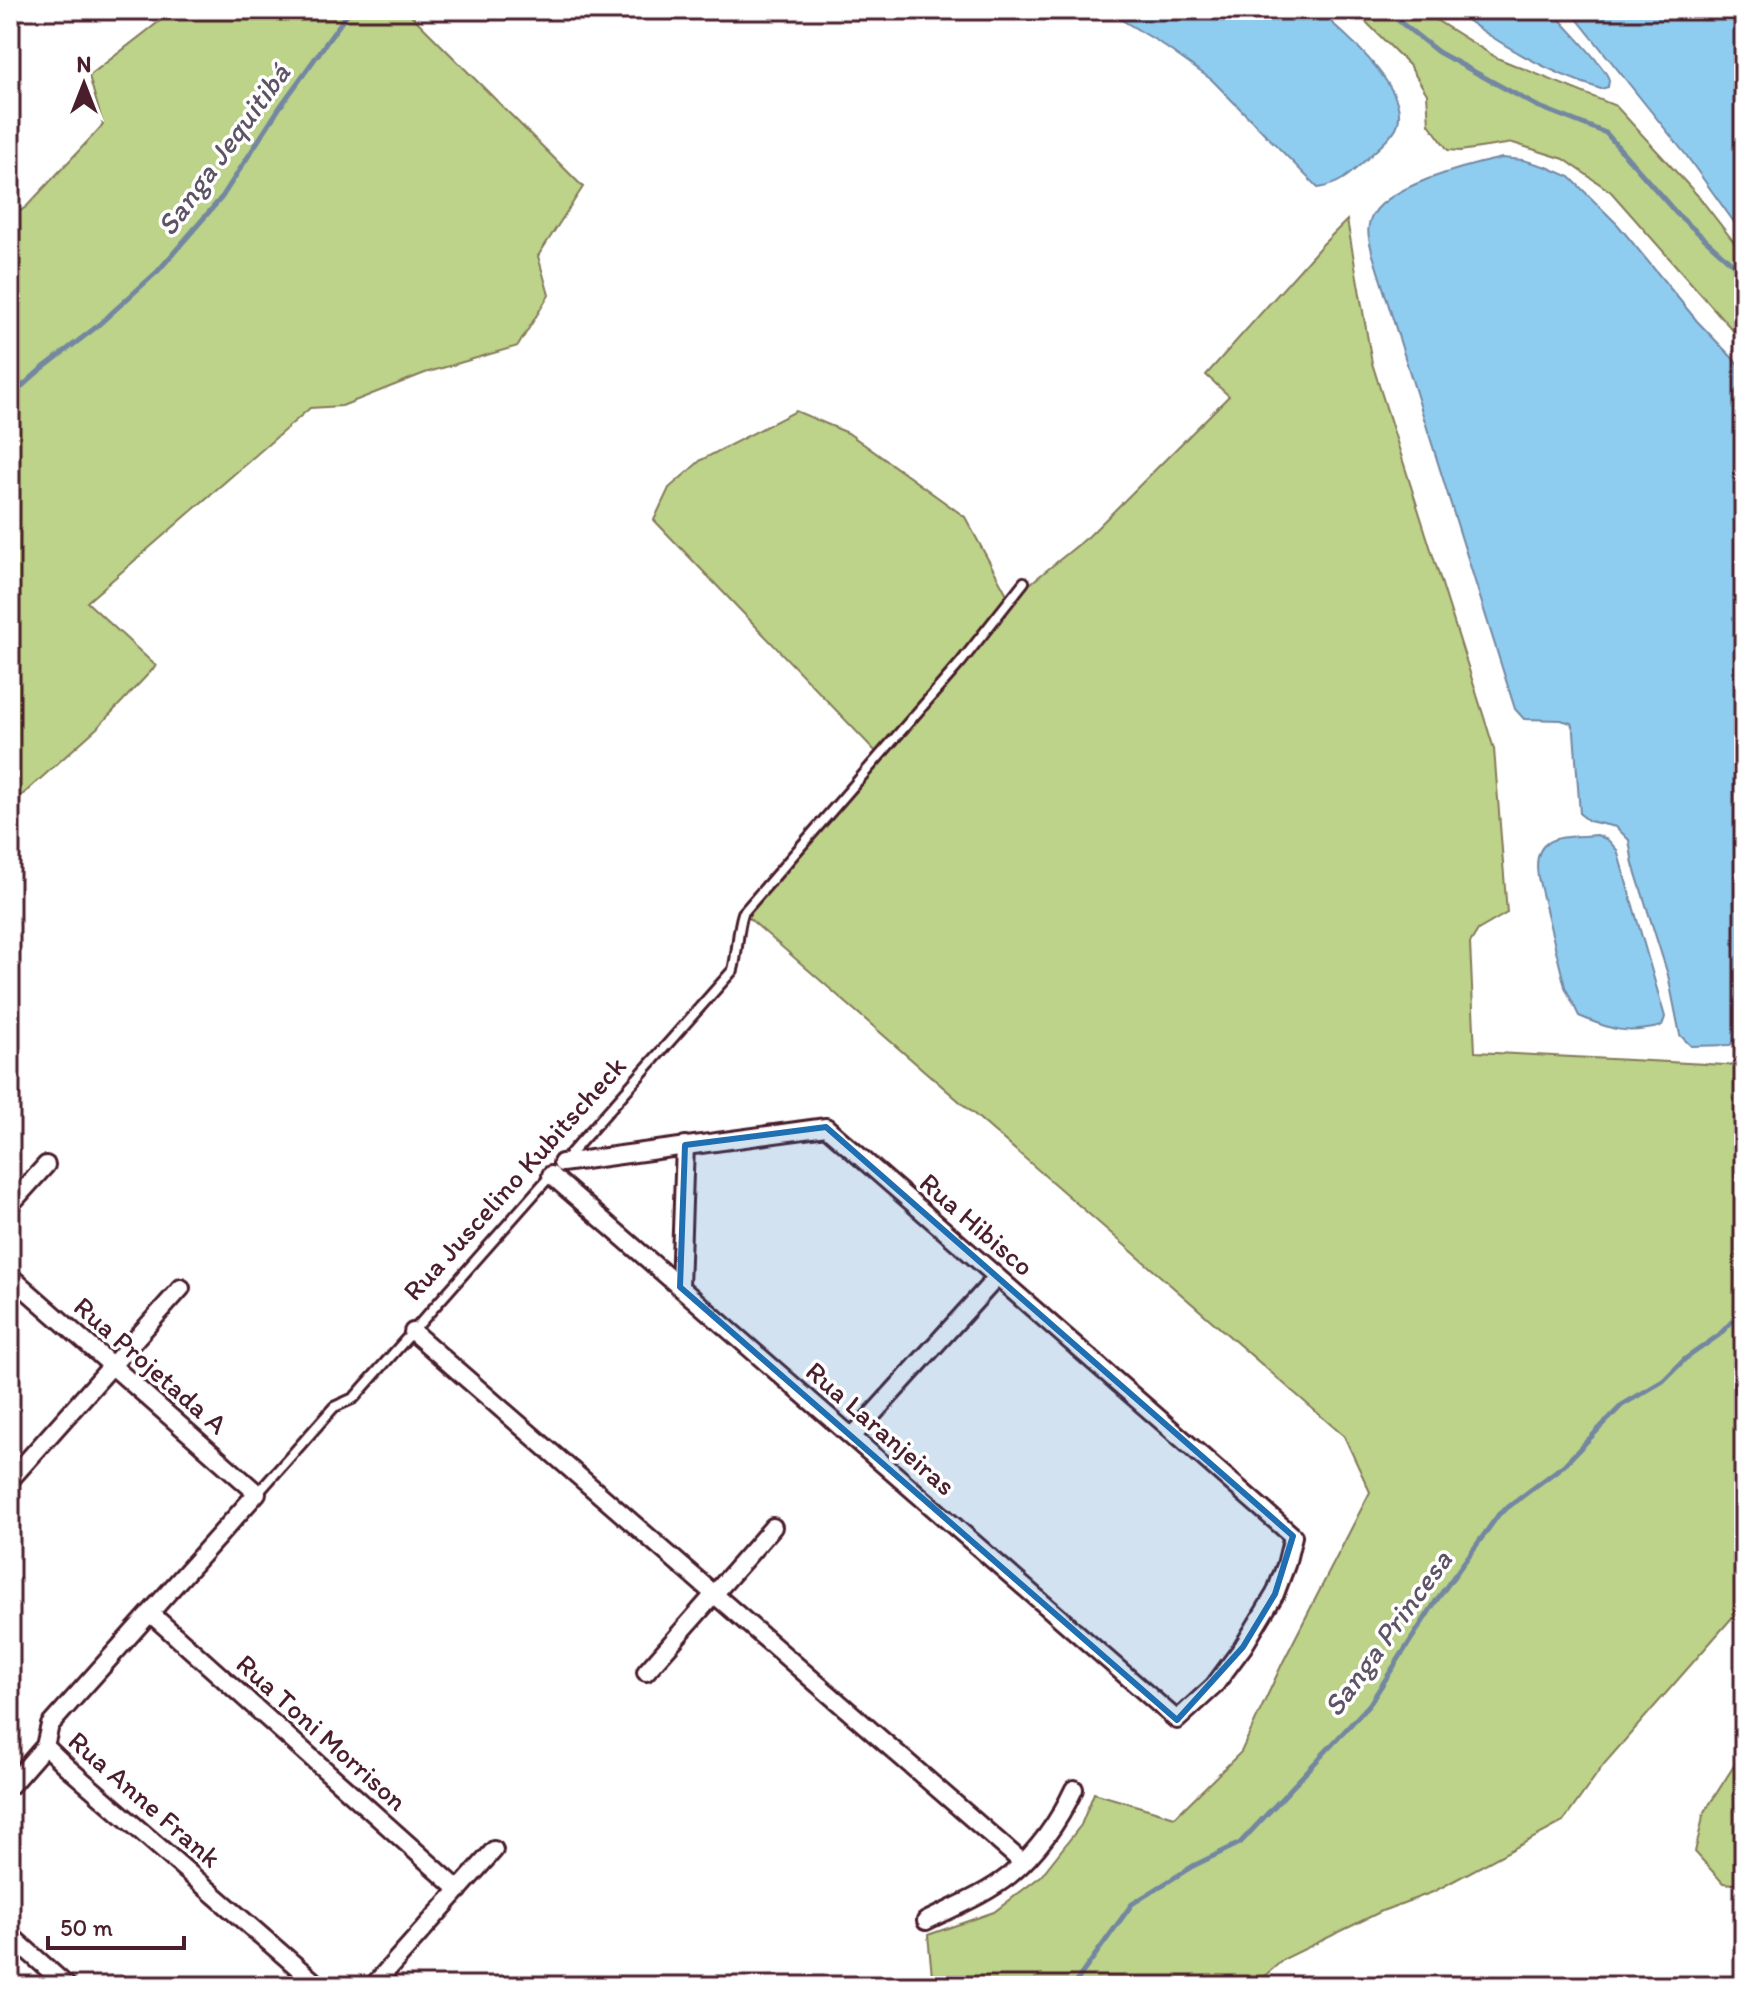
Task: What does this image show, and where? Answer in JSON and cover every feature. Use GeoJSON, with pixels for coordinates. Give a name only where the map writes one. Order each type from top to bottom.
{"type":"FeatureCollection","features":[{"type":"Feature","properties":{"kind":"street","name":"Rua Hibisco"},"geometry":{"type":"LineString","coordinates":[[557,1169],[685,1145],[826,1127],[1293,1536],[1275,1594],[1243,1647],[1214,1686],[1177,1720]]}},
{"type":"Feature","properties":{"kind":"street"},"geometry":{"type":"LineString","coordinates":[[680,1287],[685,1145]]}},
{"type":"Feature","properties":{"kind":"street"},"geometry":{"type":"LineString","coordinates":[[10,1205],[46,1165]]}},
{"type":"Feature","properties":{"kind":"street","name":"Rua Laranjeiras"},"geometry":{"type":"LineString","coordinates":[[557,1169],[680,1287],[1177,1720]]}},
{"type":"Feature","properties":{"kind":"street","name":"Rua Projetada A"},"geometry":{"type":"LineString","coordinates":[[10,1276],[257,1493]]}},
{"type":"Feature","properties":{"kind":"street"},"geometry":{"type":"LineString","coordinates":[[852,1437],[997,1277]]}},
{"type":"Feature","properties":{"kind":"street"},"geometry":{"type":"LineString","coordinates":[[10,1480],[181,1288]]}},
{"type":"Feature","properties":{"kind":"street"},"geometry":{"type":"LineString","coordinates":[[413,1332],[1022,1862]]}},
{"type":"Feature","properties":{"kind":"street","name":"Rua Juscelino Kubitscheck"},"geometry":{"type":"LineString","coordinates":[[10,1786],[45,1746],[50,1725],[257,1493]]}},
{"type":"Feature","properties":{"kind":"street"},"geometry":{"type":"LineString","coordinates":[[646,1672],[773,1527]]}},
{"type":"Feature","properties":{"kind":"street","name":"Rua Toni Morrison"},"geometry":{"type":"LineString","coordinates":[[150,1613],[459,1890]]}},
{"type":"Feature","properties":{"kind":"street","name":"Rua Anne Frank"},"geometry":{"type":"LineString","coordinates":[[45,1746],[319,1986]]}},
{"type":"Feature","properties":{"kind":"street"},"geometry":{"type":"LineString","coordinates":[[926,1921],[969,1901],[1009,1875],[1040,1844],[1063,1813],[1074,1789]]}},
{"type":"Feature","properties":{"kind":"street"},"geometry":{"type":"LineString","coordinates":[[373,1986],[494,1850]]}},
{"type":"Feature","properties":{"kind":"street"},"geometry":{"type":"LineString","coordinates":[[10,1935],[67,1986]]}},
{"type":"Feature","properties":{"kind":"lane","name":"Rua Juscelino Kubitscheck"},"geometry":{"type":"LineString","coordinates":[[257,1493],[334,1407],[354,1398],[733,970],[743,913],[961,662],[1024,582]]}},
{"type":"Feature","properties":{"kind":"highlighted area"},"geometry":{"type":"Polygon","coordinates":[[[826,1127],[1293,1536],[1275,1594],[1243,1647],[1177,1720],[680,1287],[685,1145],[826,1127]]]}},
{"type":"Feature","properties":{"kind":"green space"},"geometry":{"type":"Polygon","coordinates":[[[174,10],[406,10],[583,187],[538,256],[549,295],[518,346],[425,373],[342,406],[310,408],[87,602],[156,666],[97,728],[10,806],[10,219],[27,206],[103,125],[89,76],[174,10]]]}},
{"type":"Feature","properties":{"kind":"green space"},"geometry":{"type":"Polygon","coordinates":[[[1354,10],[1420,10],[1497,58],[1616,106],[1699,197],[1744,255],[1744,343],[1611,192],[1564,159],[1513,143],[1448,150],[1429,124],[1427,94],[1409,65],[1354,10]]]}},
{"type":"Feature","properties":{"kind":"green space"},"geometry":{"type":"Polygon","coordinates":[[[1347,220],[1372,363],[1494,749],[1507,913],[1478,930],[1470,943],[1475,1052],[1744,1066],[1744,1604],[1604,1764],[1563,1822],[1433,1892],[1382,1911],[1284,1959],[1253,1986],[933,1986],[928,1935],[994,1912],[1041,1876],[1081,1825],[1094,1793],[1175,1817],[1241,1752],[1370,1492],[1344,1436],[743,913],[880,756],[654,520],[669,488],[701,460],[796,411],[848,433],[965,517],[1010,600],[1089,536],[1229,396],[1206,375],[1347,220]]]}},
{"type":"Feature","properties":{"kind":"green space"},"geometry":{"type":"Polygon","coordinates":[[[1744,1750],[1744,1885],[1723,1883],[1695,1852],[1704,1813],[1744,1750]]]}},
{"type":"Feature","properties":{"kind":"water"},"geometry":{"type":"Polygon","coordinates":[[[1105,10],[1317,10],[1358,47],[1386,80],[1399,113],[1396,128],[1347,176],[1334,184],[1318,188],[1212,80],[1157,41],[1105,10]]]}},
{"type":"Feature","properties":{"kind":"water"},"geometry":{"type":"Polygon","coordinates":[[[1453,10],[1551,10],[1601,66],[1609,80],[1608,87],[1601,89],[1542,65],[1453,10]]]}},
{"type":"Feature","properties":{"kind":"water"},"geometry":{"type":"Polygon","coordinates":[[[1570,10],[1744,10],[1744,236],[1686,155],[1570,10]]]}},
{"type":"Feature","properties":{"kind":"water"},"geometry":{"type":"Polygon","coordinates":[[[1502,158],[1523,160],[1570,177],[1618,225],[1697,321],[1744,370],[1744,1033],[1730,1045],[1691,1046],[1680,1035],[1668,975],[1633,864],[1629,840],[1616,827],[1589,821],[1580,814],[1571,723],[1524,719],[1515,709],[1372,252],[1368,233],[1370,221],[1391,197],[1428,179],[1502,158]]]}},
{"type":"Feature","properties":{"kind":"water"},"geometry":{"type":"Polygon","coordinates":[[[1597,835],[1608,840],[1617,850],[1665,1017],[1662,1026],[1629,1030],[1610,1028],[1591,1021],[1579,1016],[1565,987],[1538,877],[1539,852],[1552,840],[1597,835]]]}},
{"type":"Feature","properties":{"kind":"waterway","name":"Sanga Jequitibá"},"geometry":{"type":"LineString","coordinates":[[10,397],[95,328],[158,271],[222,197],[280,107],[350,10]]}},
{"type":"Feature","properties":{"kind":"waterway"},"geometry":{"type":"LineString","coordinates":[[1385,10],[1438,52],[1537,106],[1606,133],[1677,214],[1744,277]]}},
{"type":"Feature","properties":{"kind":"waterway","name":"Sanga Princesa"},"geometry":{"type":"LineString","coordinates":[[1073,1986],[1132,1904],[1193,1866],[1240,1843],[1369,1705],[1436,1601],[1499,1514],[1564,1465],[1622,1405],[1663,1381],[1685,1359],[1719,1335],[1744,1309]]}}]}
